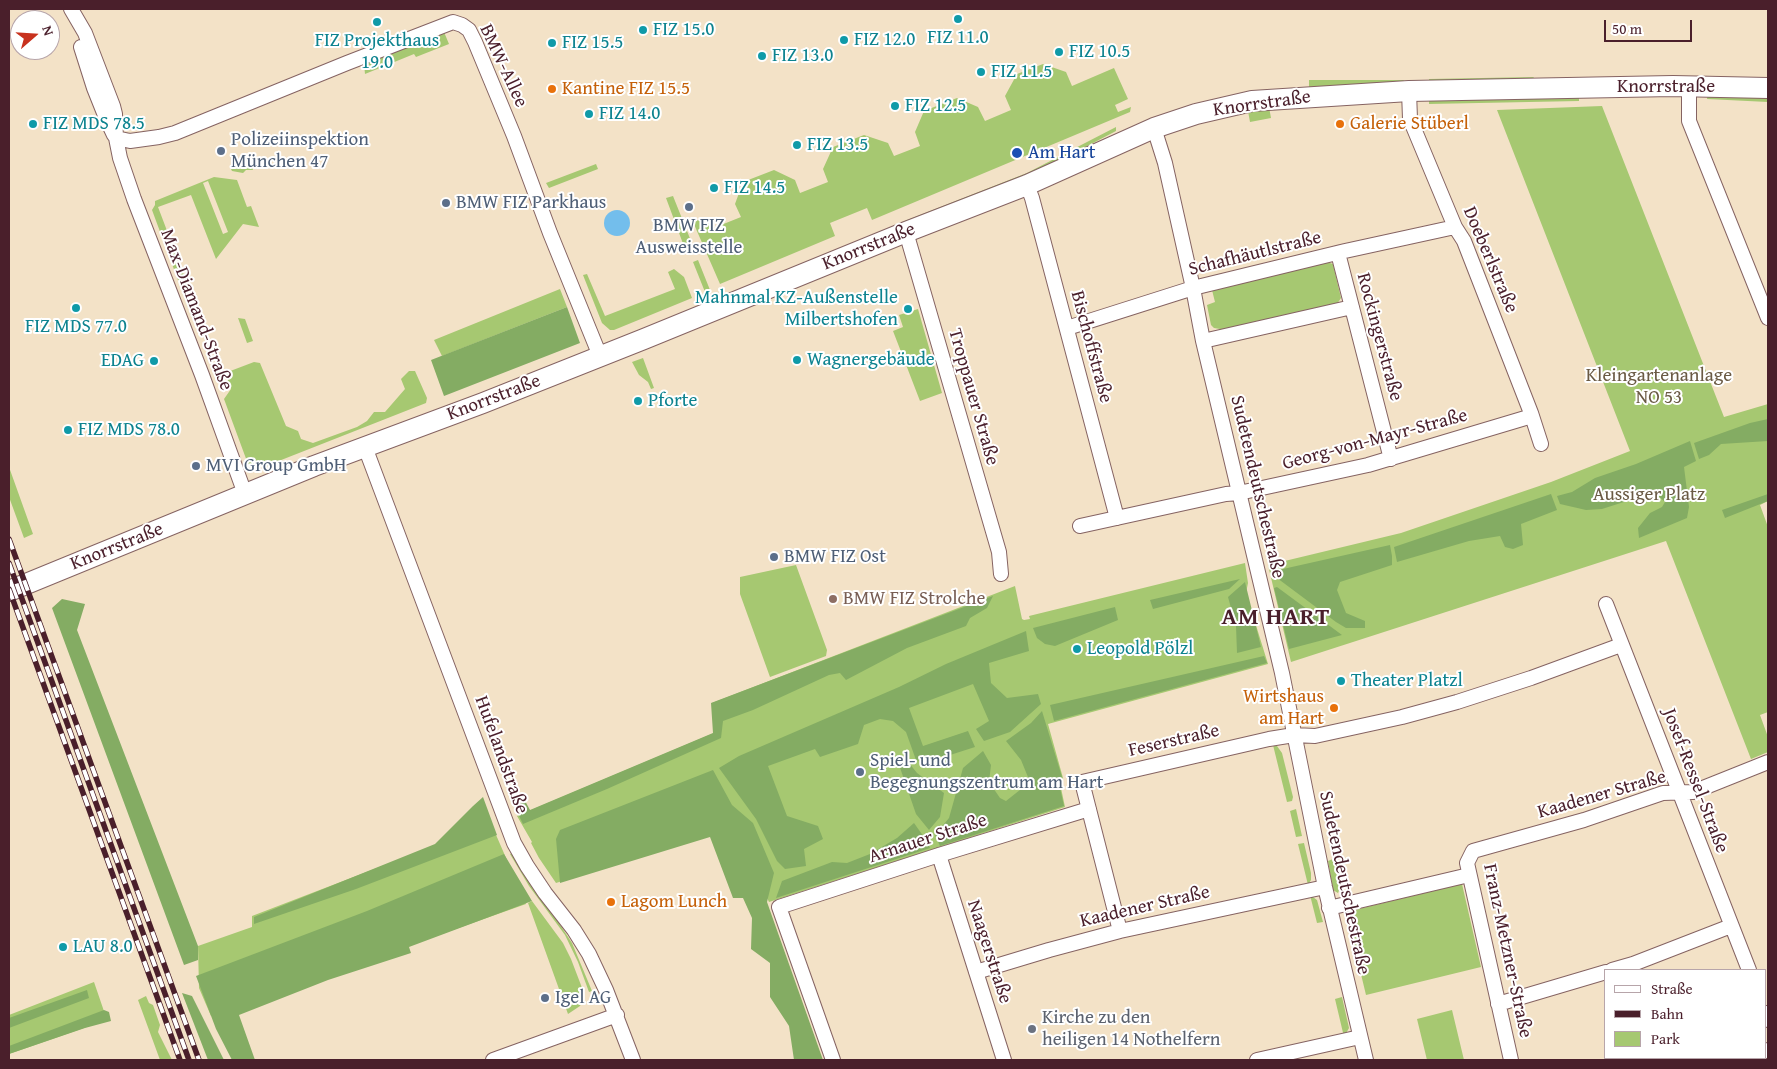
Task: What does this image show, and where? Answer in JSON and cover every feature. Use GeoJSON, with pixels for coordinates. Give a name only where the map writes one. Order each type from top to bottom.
{"type":"FeatureCollection","features":[{"type":"Feature","properties":{"kind":"street","name":"Max-Diamand-Straße"},"geometry":{"type":"LineString","coordinates":[[70,9],[85,33],[113,106],[120,158],[245,494]]}},
{"type":"Feature","properties":{"kind":"street","name":"BMW-Allee"},"geometry":{"type":"LineString","coordinates":[[116,138],[130,141],[159,138],[453,22],[462,25],[469,30],[475,42],[600,356]]}},
{"type":"Feature","properties":{"kind":"street","name":"Knorrstraße"},"geometry":{"type":"LineString","coordinates":[[9,591],[245,494],[483,403],[1027,185],[1154,128],[1196,114],[1252,101],[1409,91],[1689,86],[1768,88]]}},
{"type":"Feature","properties":{"kind":"street"},"geometry":{"type":"LineString","coordinates":[[1689,86],[1689,121],[1768,318]]}},
{"type":"Feature","properties":{"kind":"street","name":"Doeberlstraße"},"geometry":{"type":"LineString","coordinates":[[1409,91],[1410,119],[1455,227],[1464,241],[1532,416],[1541,444]]}},
{"type":"Feature","properties":{"kind":"street","name":"Sudetendeutschestraße"},"geometry":{"type":"LineString","coordinates":[[1154,128],[1165,163],[1203,341],[1282,673],[1324,887],[1366,1060]]}},
{"type":"Feature","properties":{"kind":"street","name":"Bischoffstraße"},"geometry":{"type":"LineString","coordinates":[[1027,185],[1117,518]]}},
{"type":"Feature","properties":{"kind":"street","name":"Schafhäutlstraße"},"geometry":{"type":"LineString","coordinates":[[1067,328],[1193,288],[1455,227]]}},
{"type":"Feature","properties":{"kind":"street","name":"Troppauer Straße"},"geometry":{"type":"LineString","coordinates":[[906,232],[998,552],[1001,574]]}},
{"type":"Feature","properties":{"kind":"street","name":"Rockingerstraße"},"geometry":{"type":"LineString","coordinates":[[1338,253],[1391,459]]}},
{"type":"Feature","properties":{"kind":"street"},"geometry":{"type":"LineString","coordinates":[[1203,341],[1352,307]]}},
{"type":"Feature","properties":{"kind":"street","name":"Georg-von-Mayr-Straße"},"geometry":{"type":"LineString","coordinates":[[1080,526],[1391,459],[1532,416]]}},
{"type":"Feature","properties":{"kind":"street","name":"Hufelandstraße"},"geometry":{"type":"LineString","coordinates":[[365,447],[514,843],[545,893],[582,941],[597,969],[617,1015],[633,1060]]}},
{"type":"Feature","properties":{"kind":"street","name":"Josef-Ressel-Straße"},"geometry":{"type":"LineString","coordinates":[[1606,604],[1749,969]]}},
{"type":"Feature","properties":{"kind":"street","name":"Feserstraße"},"geometry":{"type":"LineString","coordinates":[[1089,809],[1082,782],[1269,739],[1316,736],[1457,702],[1531,678],[1621,645]]}},
{"type":"Feature","properties":{"kind":"street","name":"Kaadener Straße"},"geometry":{"type":"LineString","coordinates":[[1472,851],[1584,820],[1663,793],[1693,792],[1768,762]]}},
{"type":"Feature","properties":{"kind":"street"},"geometry":{"type":"LineString","coordinates":[[1089,809],[1120,931]]}},
{"type":"Feature","properties":{"kind":"street","name":"Arnauer Straße"},"geometry":{"type":"LineString","coordinates":[[833,1060],[779,907],[1089,809]]}},
{"type":"Feature","properties":{"kind":"street","name":"Franz-Metzner-Straße"},"geometry":{"type":"LineString","coordinates":[[1472,851],[1466,863],[1511,1060]]}},
{"type":"Feature","properties":{"kind":"street","name":"Naagerstraße"},"geometry":{"type":"LineString","coordinates":[[939,855],[1004,1060]]}},
{"type":"Feature","properties":{"kind":"street"},"geometry":{"type":"LineString","coordinates":[[1329,908],[1469,875]]}},
{"type":"Feature","properties":{"kind":"street","name":"Kaadener Straße"},"geometry":{"type":"LineString","coordinates":[[976,972],[1120,931],[1324,887]]}},
{"type":"Feature","properties":{"kind":"street"},"geometry":{"type":"LineString","coordinates":[[1615,969],[1731,926]]}},
{"type":"Feature","properties":{"kind":"street"},"geometry":{"type":"LineString","coordinates":[[1498,1004],[1604,973]]}},
{"type":"Feature","properties":{"kind":"street"},"geometry":{"type":"LineString","coordinates":[[493,1060],[617,1015]]}},
{"type":"Feature","properties":{"kind":"street"},"geometry":{"type":"LineString","coordinates":[[1257,1060],[1360,1037]]}},
{"type":"Feature","properties":{"kind":"green space"},"geometry":{"type":"Polygon","coordinates":[[[444,32],[449,44],[416,57],[414,54],[365,74],[364,64],[444,32]]]}},
{"type":"Feature","properties":{"kind":"green space"},"geometry":{"type":"Polygon","coordinates":[[[1043,64],[1066,72],[1072,86],[1114,68],[1128,99],[1115,105],[1118,112],[1131,107],[1130,112],[872,220],[867,208],[830,223],[835,236],[720,284],[693,222],[706,217],[711,229],[741,217],[735,204],[743,182],[774,170],[795,180],[800,193],[828,182],[823,169],[833,147],[864,135],[888,143],[894,156],[920,146],[915,132],[924,111],[957,98],[978,107],[985,121],[1011,110],[1005,96],[1017,74],[1043,64]]]}},
{"type":"Feature","properties":{"kind":"green space"},"geometry":{"type":"Polygon","coordinates":[[[1534,77],[1531,81],[1429,84],[1429,79],[1534,77]]]}},
{"type":"Feature","properties":{"kind":"green space"},"geometry":{"type":"Polygon","coordinates":[[[1309,80],[1403,80],[1406,82],[1309,87],[1309,80]]]}},
{"type":"Feature","properties":{"kind":"green space"},"geometry":{"type":"Polygon","coordinates":[[[1708,92],[1710,95],[1768,98],[1768,102],[1707,99],[1708,92]]]}},
{"type":"Feature","properties":{"kind":"green space"},"geometry":{"type":"Polygon","coordinates":[[[1579,97],[1579,101],[1429,104],[1429,100],[1579,97]]]}},
{"type":"Feature","properties":{"kind":"green space"},"geometry":{"type":"Polygon","coordinates":[[[1602,106],[1724,417],[1768,404],[1768,501],[1760,505],[1768,527],[1768,712],[1760,715],[1768,737],[1768,752],[1751,759],[1666,541],[1291,662],[1268,565],[1401,533],[1551,482],[1630,451],[1497,110],[1602,106]]]}},
{"type":"Feature","properties":{"kind":"green space"},"geometry":{"type":"Polygon","coordinates":[[[1269,107],[1271,118],[1250,122],[1248,111],[1269,107]]]}},
{"type":"Feature","properties":{"kind":"green space"},"geometry":{"type":"Polygon","coordinates":[[[1116,127],[1116,131],[1034,174],[905,226],[902,222],[1027,173],[1116,127]]]}},
{"type":"Feature","properties":{"kind":"green space"},"geometry":{"type":"Polygon","coordinates":[[[249,159],[253,170],[246,170],[243,173],[232,171],[230,167],[249,159]]]}},
{"type":"Feature","properties":{"kind":"green space"},"geometry":{"type":"Polygon","coordinates":[[[596,164],[598,169],[549,188],[546,183],[596,164]]]}},
{"type":"Feature","properties":{"kind":"green space"},"geometry":{"type":"Polygon","coordinates":[[[214,177],[237,180],[247,207],[251,206],[259,227],[243,224],[216,259],[191,195],[158,207],[199,315],[192,318],[152,210],[155,201],[214,177]],[[208,181],[203,183],[223,234],[228,232],[208,181]]]}},
{"type":"Feature","properties":{"kind":"green space"},"geometry":{"type":"Polygon","coordinates":[[[673,196],[693,246],[685,249],[666,198],[673,196]]]}},
{"type":"Feature","properties":{"kind":"green space"},"geometry":{"type":"Polygon","coordinates":[[[698,260],[710,290],[705,292],[693,262],[698,260]]]}},
{"type":"Feature","properties":{"kind":"green space"},"geometry":{"type":"Polygon","coordinates":[[[1327,262],[1333,264],[1341,298],[1337,304],[1221,332],[1220,329],[1214,328],[1211,325],[1207,305],[1215,302],[1212,290],[1327,262]]]}},
{"type":"Feature","properties":{"kind":"green space"},"geometry":{"type":"Polygon","coordinates":[[[674,269],[684,277],[692,298],[614,330],[610,330],[602,323],[583,275],[587,274],[605,316],[675,289],[668,272],[674,269]]]}},
{"type":"Feature","properties":{"kind":"green space"},"geometry":{"type":"Polygon","coordinates":[[[560,289],[567,307],[442,356],[434,340],[560,289]]]}},
{"type":"Feature","properties":{"kind":"green space"},"geometry":{"type":"Polygon","coordinates":[[[567,307],[580,343],[444,396],[431,360],[567,307]]]}},
{"type":"Feature","properties":{"kind":"green space"},"geometry":{"type":"Polygon","coordinates":[[[918,309],[942,393],[920,401],[893,331],[903,327],[899,315],[918,309]]]}},
{"type":"Feature","properties":{"kind":"green space"},"geometry":{"type":"Polygon","coordinates":[[[238,318],[245,319],[253,341],[247,343],[238,318]]]}},
{"type":"Feature","properties":{"kind":"green space"},"geometry":{"type":"Polygon","coordinates":[[[643,358],[654,388],[651,389],[648,382],[639,375],[632,362],[643,358]]]}},
{"type":"Feature","properties":{"kind":"green space"},"geometry":{"type":"Polygon","coordinates":[[[254,362],[260,363],[286,426],[298,431],[301,439],[313,443],[357,427],[367,421],[374,412],[385,412],[405,389],[401,379],[409,371],[415,371],[427,398],[426,403],[266,466],[248,464],[224,399],[231,389],[225,373],[254,362]]]}},
{"type":"Feature","properties":{"kind":"green space"},"geometry":{"type":"Polygon","coordinates":[[[1768,419],[1768,441],[1721,444],[1709,455],[1699,459],[1694,443],[1750,423],[1768,419]]]}},
{"type":"Feature","properties":{"kind":"green space"},"geometry":{"type":"Polygon","coordinates":[[[1690,441],[1696,461],[1684,467],[1689,507],[1687,518],[1639,538],[1638,528],[1650,513],[1662,507],[1665,502],[1654,492],[1638,494],[1627,501],[1602,509],[1586,510],[1560,504],[1557,496],[1572,492],[1595,478],[1636,464],[1690,441]]]}},
{"type":"Feature","properties":{"kind":"green space"},"geometry":{"type":"Polygon","coordinates":[[[9,467],[33,534],[24,538],[9,497],[9,467]]]}},
{"type":"Feature","properties":{"kind":"green space"},"geometry":{"type":"Polygon","coordinates":[[[1551,494],[1557,510],[1521,524],[1523,545],[1513,549],[1505,547],[1500,536],[1469,541],[1397,562],[1394,547],[1551,494]]]}},
{"type":"Feature","properties":{"kind":"green space"},"geometry":{"type":"Polygon","coordinates":[[[1768,494],[1768,501],[1725,518],[1722,510],[1768,494]]]}},
{"type":"Feature","properties":{"kind":"green space"},"geometry":{"type":"Polygon","coordinates":[[[1390,545],[1392,565],[1340,582],[1337,590],[1346,613],[1365,621],[1365,628],[1346,628],[1336,622],[1277,578],[1274,571],[1390,545]]]}},
{"type":"Feature","properties":{"kind":"green space"},"geometry":{"type":"Polygon","coordinates":[[[1245,563],[1248,583],[1246,593],[1268,664],[1048,724],[1063,778],[1061,788],[1065,807],[769,902],[734,826],[556,883],[539,858],[517,816],[714,733],[712,703],[1015,586],[1022,619],[1024,620],[1030,619],[1029,616],[1245,563]]]}},
{"type":"Feature","properties":{"kind":"green space"},"geometry":{"type":"Polygon","coordinates":[[[796,565],[827,650],[826,656],[770,677],[740,594],[740,577],[796,565]]]}},
{"type":"Feature","properties":{"kind":"green space"},"geometry":{"type":"Polygon","coordinates":[[[1240,579],[1229,589],[1153,609],[1150,600],[1240,579]]]}},
{"type":"Feature","properties":{"kind":"green space"},"geometry":{"type":"Polygon","coordinates":[[[1245,582],[1261,647],[1237,653],[1236,626],[1228,597],[1245,582]]]}},
{"type":"Feature","properties":{"kind":"green space"},"geometry":{"type":"Polygon","coordinates":[[[1277,587],[1342,635],[1289,649],[1274,588],[1277,587]]]}},
{"type":"Feature","properties":{"kind":"green space"},"geometry":{"type":"Polygon","coordinates":[[[993,596],[987,608],[970,618],[966,626],[907,648],[846,680],[840,673],[829,675],[753,710],[723,721],[721,738],[607,789],[523,824],[513,804],[524,799],[530,810],[713,733],[711,703],[993,596]]]}},
{"type":"Feature","properties":{"kind":"green space"},"geometry":{"type":"Polygon","coordinates":[[[62,599],[85,604],[77,630],[198,946],[198,960],[184,965],[52,608],[62,599]]]}},
{"type":"Feature","properties":{"kind":"green space"},"geometry":{"type":"Polygon","coordinates":[[[1115,607],[1118,620],[1055,646],[1045,644],[1037,638],[1033,628],[1115,607]]]}},
{"type":"Feature","properties":{"kind":"green space"},"geometry":{"type":"Polygon","coordinates":[[[1026,631],[1029,651],[989,663],[991,683],[1007,698],[1038,694],[1041,704],[1010,732],[984,741],[976,729],[989,721],[973,684],[909,708],[923,746],[968,731],[975,747],[947,756],[935,756],[927,762],[916,760],[906,732],[893,721],[880,719],[864,725],[858,744],[820,757],[815,749],[768,766],[787,816],[818,826],[823,839],[804,849],[806,866],[785,869],[777,861],[756,819],[719,768],[739,756],[899,687],[946,664],[1026,631]]]}},
{"type":"Feature","properties":{"kind":"green space"},"geometry":{"type":"Polygon","coordinates":[[[1264,656],[1267,663],[1054,721],[1050,705],[1264,656]]]}},
{"type":"Feature","properties":{"kind":"green space"},"geometry":{"type":"Polygon","coordinates":[[[1042,711],[1062,777],[1060,788],[1064,806],[940,846],[935,835],[949,818],[963,768],[983,751],[991,765],[989,782],[1000,798],[1006,801],[1030,782],[1021,760],[1006,741],[1031,723],[1042,711]]]}},
{"type":"Feature","properties":{"kind":"green space"},"geometry":{"type":"Polygon","coordinates":[[[1273,745],[1277,746],[1282,753],[1293,797],[1292,801],[1287,802],[1273,745]]]}},
{"type":"Feature","properties":{"kind":"green space"},"geometry":{"type":"Polygon","coordinates":[[[905,758],[917,773],[944,793],[940,817],[929,830],[916,814],[897,759],[905,758]]]}},
{"type":"Feature","properties":{"kind":"green space"},"geometry":{"type":"Polygon","coordinates":[[[713,770],[732,805],[753,823],[774,873],[767,902],[823,1060],[794,1060],[789,1026],[770,997],[770,963],[751,949],[752,918],[743,898],[733,898],[710,837],[560,883],[556,839],[560,830],[713,770]]]}},
{"type":"Feature","properties":{"kind":"green space"},"geometry":{"type":"Polygon","coordinates":[[[483,797],[497,835],[356,889],[254,924],[254,917],[435,844],[483,797]]]}},
{"type":"Feature","properties":{"kind":"green space"},"geometry":{"type":"Polygon","coordinates":[[[1296,809],[1302,836],[1296,837],[1290,811],[1296,809]]]}},
{"type":"Feature","properties":{"kind":"green space"},"geometry":{"type":"Polygon","coordinates":[[[490,821],[526,904],[211,1016],[199,988],[198,946],[252,927],[252,916],[429,848],[490,821]]]}},
{"type":"Feature","properties":{"kind":"green space"},"geometry":{"type":"Polygon","coordinates":[[[914,823],[930,848],[776,898],[782,881],[832,862],[847,863],[870,854],[897,838],[914,823]]]}},
{"type":"Feature","properties":{"kind":"green space"},"geometry":{"type":"Polygon","coordinates":[[[1304,843],[1311,873],[1311,880],[1308,885],[1298,844],[1304,843]]]}},
{"type":"Feature","properties":{"kind":"green space"},"geometry":{"type":"Polygon","coordinates":[[[513,853],[572,943],[592,991],[589,992],[578,962],[565,935],[529,886],[510,854],[513,853]]]}},
{"type":"Feature","properties":{"kind":"green space"},"geometry":{"type":"Polygon","coordinates":[[[504,854],[532,901],[409,947],[411,953],[328,980],[239,1015],[255,1060],[232,1060],[216,1029],[196,976],[367,911],[504,854]]]}},
{"type":"Feature","properties":{"kind":"green space"},"geometry":{"type":"Polygon","coordinates":[[[1333,859],[1340,888],[1338,893],[1333,890],[1328,861],[1333,859]]]}},
{"type":"Feature","properties":{"kind":"green space"},"geometry":{"type":"Polygon","coordinates":[[[1462,884],[1481,967],[1366,995],[1346,912],[1462,884]]]}},
{"type":"Feature","properties":{"kind":"green space"},"geometry":{"type":"Polygon","coordinates":[[[1310,895],[1317,900],[1323,922],[1317,923],[1310,895]]]}},
{"type":"Feature","properties":{"kind":"green space"},"geometry":{"type":"Polygon","coordinates":[[[532,901],[563,943],[584,993],[580,1006],[568,1014],[528,903],[532,901]]]}},
{"type":"Feature","properties":{"kind":"green space"},"geometry":{"type":"Polygon","coordinates":[[[94,982],[107,1020],[9,1054],[9,1015],[94,982]]]}},
{"type":"Feature","properties":{"kind":"green space"},"geometry":{"type":"Polygon","coordinates":[[[87,990],[89,998],[9,1028],[9,1018],[87,990]]]}},
{"type":"Feature","properties":{"kind":"green space"},"geometry":{"type":"Polygon","coordinates":[[[182,993],[192,996],[224,1060],[208,1060],[182,993]]]}},
{"type":"Feature","properties":{"kind":"green space"},"geometry":{"type":"Polygon","coordinates":[[[146,996],[149,1003],[153,1005],[160,1025],[158,1032],[172,1060],[160,1060],[138,1000],[146,996]]]}},
{"type":"Feature","properties":{"kind":"green space"},"geometry":{"type":"Polygon","coordinates":[[[1342,997],[1349,1028],[1344,1037],[1335,999],[1342,997]]]}},
{"type":"Feature","properties":{"kind":"green space"},"geometry":{"type":"Polygon","coordinates":[[[104,1010],[109,1012],[111,1021],[9,1054],[9,1046],[104,1010]]]}},
{"type":"Feature","properties":{"kind":"green space"},"geometry":{"type":"Polygon","coordinates":[[[1452,1010],[1464,1060],[1427,1060],[1417,1019],[1452,1010]]]}},
{"type":"Feature","properties":{"kind":"water"},"geometry":{"type":"Polygon","coordinates":[[[617,210],[626,214],[630,223],[626,232],[617,236],[608,232],[604,223],[608,214],[617,210]]]}},
{"type":"Feature","properties":{"kind":"railway"},"geometry":{"type":"LineString","coordinates":[[9,539],[199,1060]]}},
{"type":"Feature","properties":{"kind":"railway"},"geometry":{"type":"LineString","coordinates":[[9,563],[189,1060]]}},
{"type":"Feature","properties":{"kind":"railway"},"geometry":{"type":"LineString","coordinates":[[9,589],[180,1060]]}},
{"type":"Feature","properties":{"kind":"place","name":"FIZ 11.0"},"geometry":{"type":"Point","coordinates":[958,19]}},
{"type":"Feature","properties":{"kind":"place","name":"FIZ Projekthaus 19.0"},"geometry":{"type":"Point","coordinates":[377,22]}},
{"type":"Feature","properties":{"kind":"place","name":"FIZ 15.0"},"geometry":{"type":"Point","coordinates":[643,30]}},
{"type":"Feature","properties":{"kind":"place","name":"FIZ 12.0"},"geometry":{"type":"Point","coordinates":[844,40]}},
{"type":"Feature","properties":{"kind":"place","name":"FIZ 15.5"},"geometry":{"type":"Point","coordinates":[552,43]}},
{"type":"Feature","properties":{"kind":"place","name":"FIZ 10.5"},"geometry":{"type":"Point","coordinates":[1059,52]}},
{"type":"Feature","properties":{"kind":"place","name":"FIZ 13.0"},"geometry":{"type":"Point","coordinates":[762,56]}},
{"type":"Feature","properties":{"kind":"place","name":"FIZ 11.5"},"geometry":{"type":"Point","coordinates":[981,72]}},
{"type":"Feature","properties":{"kind":"place","name":"Kantine FIZ 15.5"},"geometry":{"type":"Point","coordinates":[552,89]}},
{"type":"Feature","properties":{"kind":"place","name":"FIZ 12.5"},"geometry":{"type":"Point","coordinates":[895,106]}},
{"type":"Feature","properties":{"kind":"place","name":"FIZ 14.0"},"geometry":{"type":"Point","coordinates":[589,114]}},
{"type":"Feature","properties":{"kind":"place","name":"FIZ MDS 78.5"},"geometry":{"type":"Point","coordinates":[33,124]}},
{"type":"Feature","properties":{"kind":"place","name":"Galerie Stüberl"},"geometry":{"type":"Point","coordinates":[1340,124]}},
{"type":"Feature","properties":{"kind":"place","name":"FIZ 13.5"},"geometry":{"type":"Point","coordinates":[797,145]}},
{"type":"Feature","properties":{"kind":"place","name":"Polizeiinspektion München 47"},"geometry":{"type":"Point","coordinates":[221,151]}},
{"type":"Feature","properties":{"kind":"place","name":"Am Hart"},"geometry":{"type":"Point","coordinates":[1017,153]}},
{"type":"Feature","properties":{"kind":"place","name":"FIZ 14.5"},"geometry":{"type":"Point","coordinates":[714,188]}},
{"type":"Feature","properties":{"kind":"place","name":"BMW FIZ Parkhaus"},"geometry":{"type":"Point","coordinates":[446,203]}},
{"type":"Feature","properties":{"kind":"place","name":"BMW FIZ Ausweisstelle"},"geometry":{"type":"Point","coordinates":[689,207]}},
{"type":"Feature","properties":{"kind":"place","name":"FIZ MDS 77.0"},"geometry":{"type":"Point","coordinates":[76,308]}},
{"type":"Feature","properties":{"kind":"place","name":"Mahnmal KZ-Außenstelle Milbertshofen"},"geometry":{"type":"Point","coordinates":[908,309]}},
{"type":"Feature","properties":{"kind":"place","name":"Wagnergebäude"},"geometry":{"type":"Point","coordinates":[797,360]}},
{"type":"Feature","properties":{"kind":"place","name":"EDAG"},"geometry":{"type":"Point","coordinates":[154,361]}},
{"type":"Feature","properties":{"kind":"place","name":"Pforte"},"geometry":{"type":"Point","coordinates":[638,401]}},
{"type":"Feature","properties":{"kind":"place","name":"FIZ MDS 78.0"},"geometry":{"type":"Point","coordinates":[68,430]}},
{"type":"Feature","properties":{"kind":"place","name":"MVI Group GmbH"},"geometry":{"type":"Point","coordinates":[196,466]}},
{"type":"Feature","properties":{"kind":"place","name":"BMW FIZ Ost"},"geometry":{"type":"Point","coordinates":[774,557]}},
{"type":"Feature","properties":{"kind":"place","name":"BMW FIZ Strolche"},"geometry":{"type":"Point","coordinates":[833,599]}},
{"type":"Feature","properties":{"kind":"place","name":"Leopold Pölzl"},"geometry":{"type":"Point","coordinates":[1077,649]}},
{"type":"Feature","properties":{"kind":"place","name":"Theater Platzl"},"geometry":{"type":"Point","coordinates":[1341,681]}},
{"type":"Feature","properties":{"kind":"place","name":"Wirtshaus am Hart"},"geometry":{"type":"Point","coordinates":[1334,708]}},
{"type":"Feature","properties":{"kind":"place","name":"Spiel- und Begegnungszentrum am Hart"},"geometry":{"type":"Point","coordinates":[860,772]}},
{"type":"Feature","properties":{"kind":"place","name":"Lagom Lunch"},"geometry":{"type":"Point","coordinates":[611,902]}},
{"type":"Feature","properties":{"kind":"place","name":"LAU 8.0"},"geometry":{"type":"Point","coordinates":[63,947]}},
{"type":"Feature","properties":{"kind":"place","name":"Igel AG"},"geometry":{"type":"Point","coordinates":[545,998]}},
{"type":"Feature","properties":{"kind":"place","name":"Kirche zu den heiligen 14 Nothelfern"},"geometry":{"type":"Point","coordinates":[1032,1029]}},
{"type":"Feature","properties":{"kind":"district","name":"AM HART"},"geometry":{"type":"Point","coordinates":[1276,618]}},
{"type":"Feature","properties":{"kind":"park label","name":"Kleingartenanlage NO 53"},"geometry":{"type":"Point","coordinates":[1659,387]}},
{"type":"Feature","properties":{"kind":"park label","name":"Aussiger Platz"},"geometry":{"type":"Point","coordinates":[1649,495]}}]}
